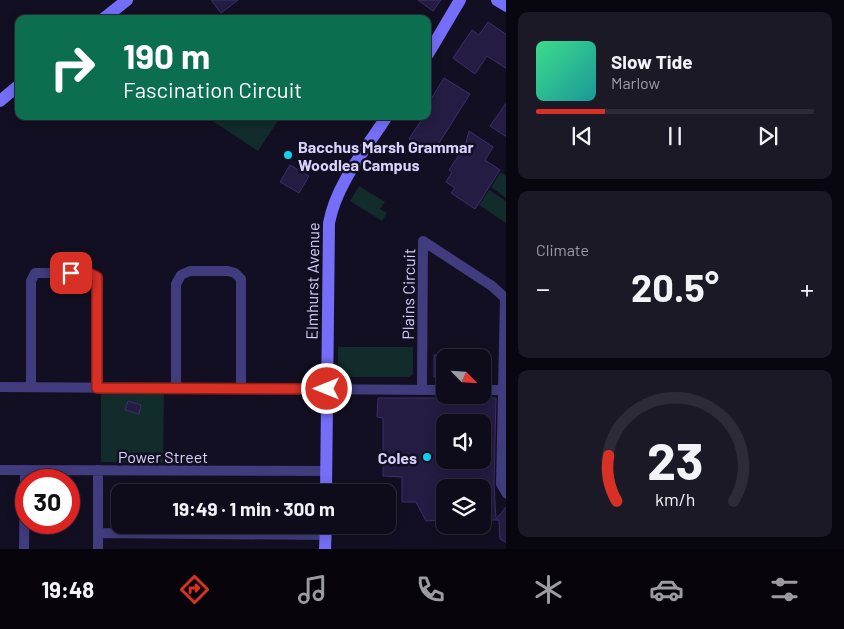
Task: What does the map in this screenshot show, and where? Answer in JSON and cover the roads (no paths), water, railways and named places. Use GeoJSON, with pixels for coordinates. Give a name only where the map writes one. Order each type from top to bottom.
{"type":"FeatureCollection","features":[{"type":"Feature","properties":{"kind":"street"},"geometry":{"type":"LineString","coordinates":[[108,15],[127,0]]}},
{"type":"Feature","properties":{"kind":"street"},"geometry":{"type":"LineString","coordinates":[[431,49],[460,0]]}},
{"type":"Feature","properties":{"kind":"street"},"geometry":{"type":"LineString","coordinates":[[496,0],[506,6]]}},
{"type":"Feature","properties":{"kind":"street"},"geometry":{"type":"LineString","coordinates":[[0,101],[15,88]]}},
{"type":"Feature","properties":{"kind":"street","name":"Elmhurst Avenue"},"geometry":{"type":"LineString","coordinates":[[326,484],[330,214],[344,184],[384,120]]}},
{"type":"Feature","properties":{"kind":"street","name":"Plains Circuit"},"geometry":{"type":"LineString","coordinates":[[422,390],[423,241],[492,286],[505,298],[505,390]]}},
{"type":"Feature","properties":{"kind":"street"},"geometry":{"type":"LineString","coordinates":[[176,388],[176,284],[181,275],[190,271],[232,271],[241,280],[241,389]]}},
{"type":"Feature","properties":{"kind":"street"},"geometry":{"type":"LineString","coordinates":[[30,387],[31,281],[35,273],[89,273],[97,277],[97,388]]}},
{"type":"Feature","properties":{"kind":"street"},"geometry":{"type":"LineString","coordinates":[[0,387],[436,390]]}},
{"type":"Feature","properties":{"kind":"street"},"geometry":{"type":"LineString","coordinates":[[491,390],[505,390],[501,484],[506,494]]}},
{"type":"Feature","properties":{"kind":"street","name":"Power Street"},"geometry":{"type":"LineString","coordinates":[[0,470],[15,470]]}},
{"type":"Feature","properties":{"kind":"street","name":"Power Street"},"geometry":{"type":"LineString","coordinates":[[80,470],[326,471]]}},
{"type":"Feature","properties":{"kind":"street"},"geometry":{"type":"LineString","coordinates":[[98,470],[98,549]]}},
{"type":"Feature","properties":{"kind":"street"},"geometry":{"type":"LineString","coordinates":[[98,532],[111,532]]}},
{"type":"Feature","properties":{"kind":"street"},"geometry":{"type":"LineString","coordinates":[[24,534],[24,549]]}},
{"type":"Feature","properties":{"kind":"street"},"geometry":{"type":"LineString","coordinates":[[326,534],[326,549]]}},
{"type":"Feature","properties":{"kind":"place","name":"Bacchus Marsh Grammar Woodlea Campus"},"geometry":{"type":"Point","coordinates":[288,155]}},
{"type":"Feature","properties":{"kind":"place","name":"Coles"},"geometry":{"type":"Point","coordinates":[427,457]}}]}
